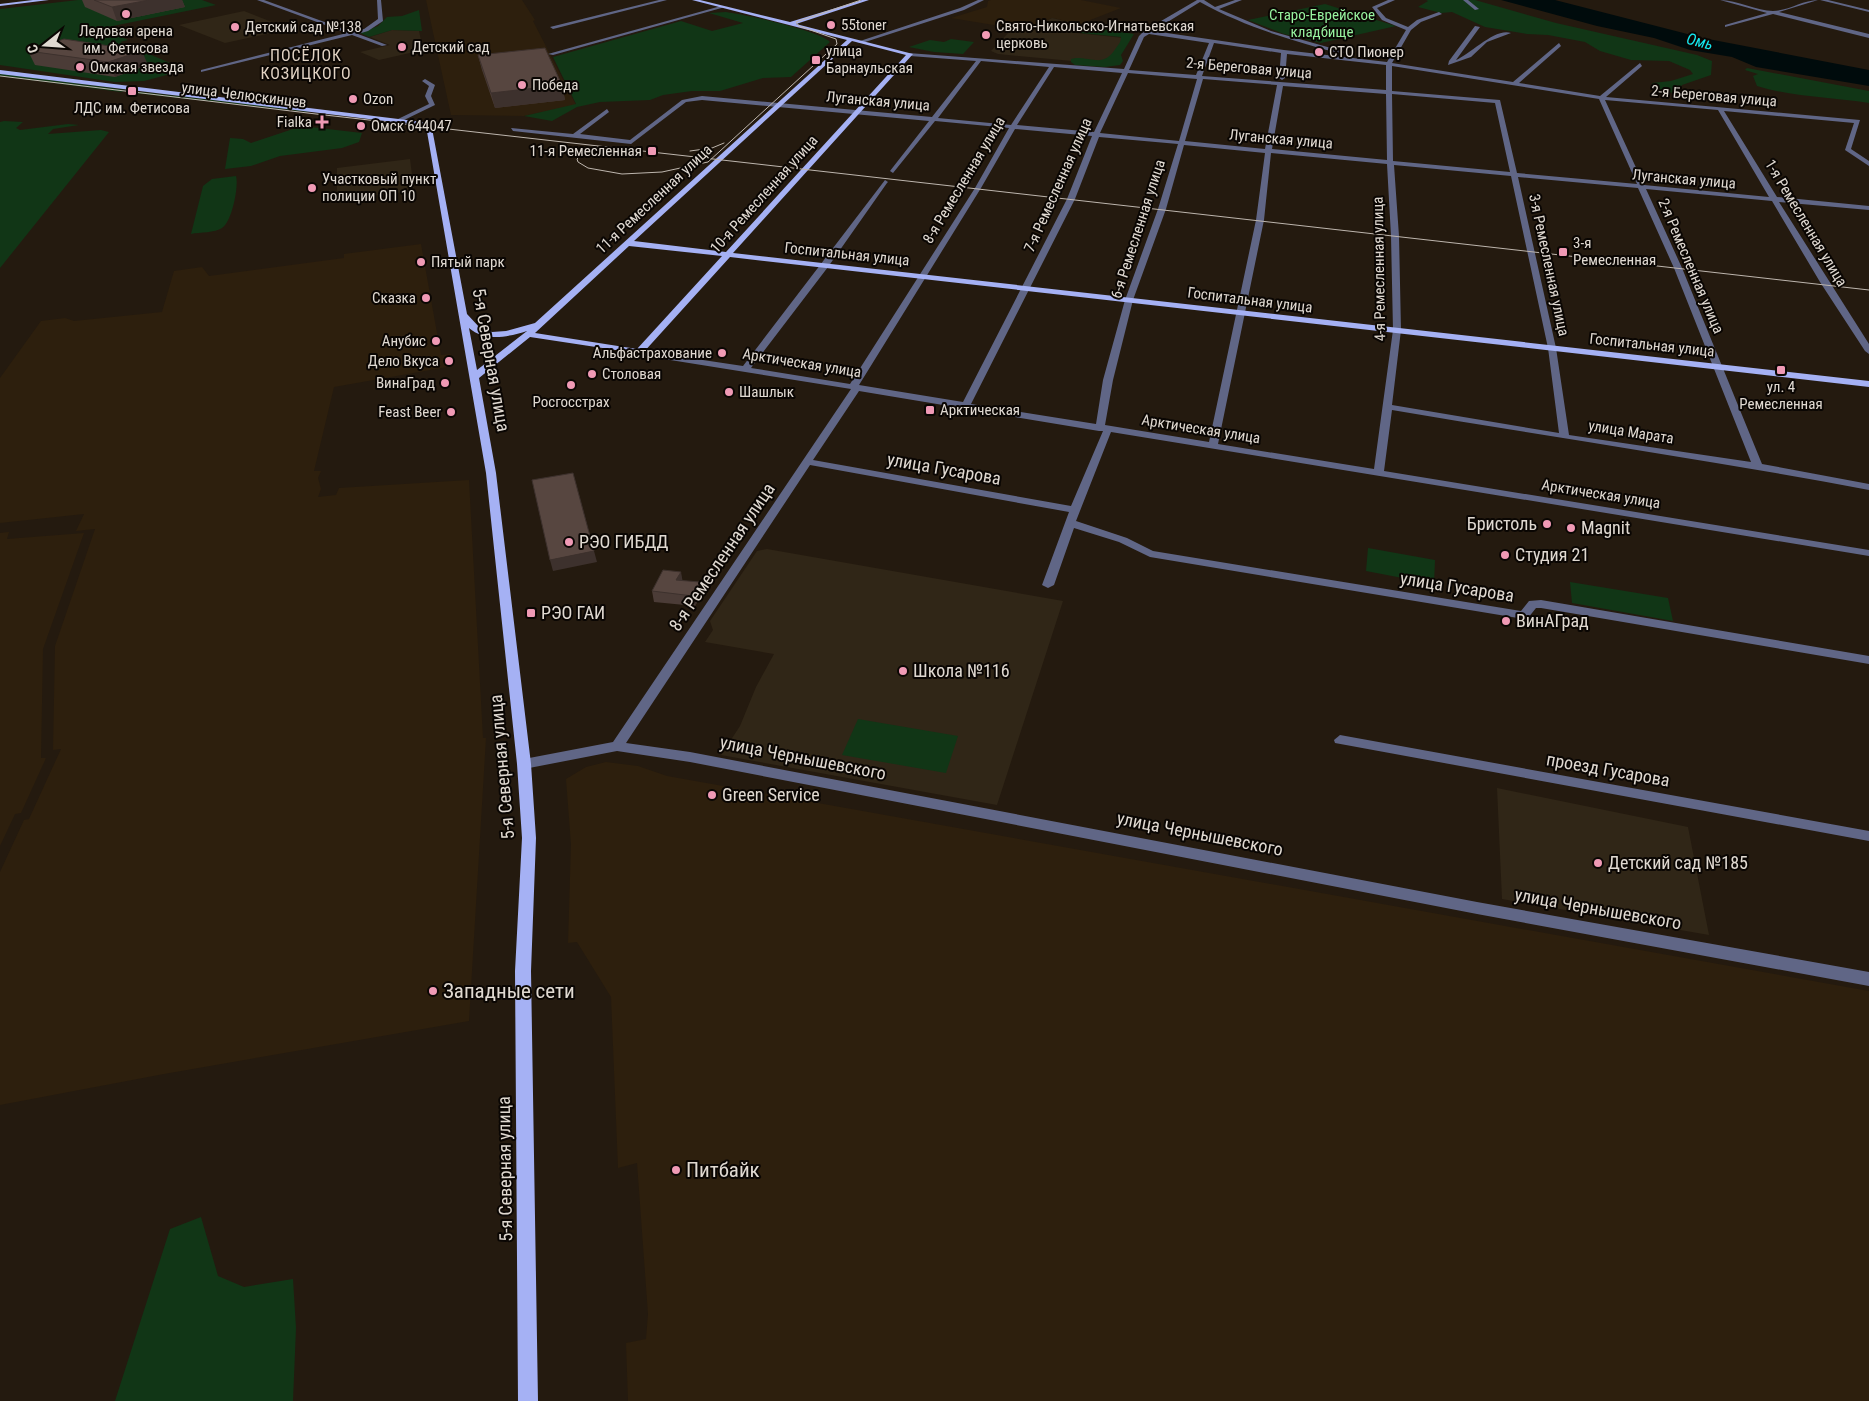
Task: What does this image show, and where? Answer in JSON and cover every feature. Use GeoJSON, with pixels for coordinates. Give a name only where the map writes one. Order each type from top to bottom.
{"type":"FeatureCollection","features":[{"type":"Feature","properties":{"kind":"main road"},"geometry":{"type":"LineString","coordinates":[[0,5],[47,0]]}},
{"type":"Feature","properties":{"kind":"main road","name":"2-я Береговая улица"},"geometry":{"type":"LineString","coordinates":[[694,0],[714,5],[723,5],[910,54]]}},
{"type":"Feature","properties":{"kind":"main road"},"geometry":{"type":"LineString","coordinates":[[779,21],[852,0]]}},
{"type":"Feature","properties":{"kind":"main road"},"geometry":{"type":"LineString","coordinates":[[790,24],[867,0]]}},
{"type":"Feature","properties":{"kind":"main road","name":"11-я Ремесленная улица"},"geometry":{"type":"LineString","coordinates":[[474,377],[528,334],[851,39]]}},
{"type":"Feature","properties":{"kind":"main road","name":"10-я Ремесленная улица"},"geometry":{"type":"LineString","coordinates":[[638,352],[910,54]]}},
{"type":"Feature","properties":{"kind":"main road","name":"улица Челюскинцев"},"geometry":{"type":"LineString","coordinates":[[0,72],[429,124],[432,135]]}},
{"type":"Feature","properties":{"kind":"main road","name":"улица Челюскинцев"},"geometry":{"type":"LineString","coordinates":[[0,78],[413,128],[432,135]]}},
{"type":"Feature","properties":{"kind":"main road"},"geometry":{"type":"LineString","coordinates":[[313,116],[322,111]]}},
{"type":"Feature","properties":{"kind":"main road","name":"5-я Северная улица"},"geometry":{"type":"LineString","coordinates":[[432,135],[491,473],[524,764],[529,838],[523,971],[528,1401]]}},
{"type":"Feature","properties":{"kind":"main road","name":"Госпитальная улица"},"geometry":{"type":"LineString","coordinates":[[627,243],[1869,384]]}},
{"type":"Feature","properties":{"kind":"main road"},"geometry":{"type":"LineString","coordinates":[[462,314],[479,331],[495,334],[523,329],[544,319]]}},
{"type":"Feature","properties":{"kind":"main road","name":"Арктическая улица"},"geometry":{"type":"LineString","coordinates":[[528,334],[638,352]]}},
{"type":"Feature","properties":{"kind":"street"},"geometry":{"type":"LineString","coordinates":[[259,0],[384,45]]}},
{"type":"Feature","properties":{"kind":"street"},"geometry":{"type":"LineString","coordinates":[[203,70],[354,35],[381,20],[378,0]]}},
{"type":"Feature","properties":{"kind":"street"},"geometry":{"type":"LineString","coordinates":[[553,27],[665,0]]}},
{"type":"Feature","properties":{"kind":"street"},"geometry":{"type":"LineString","coordinates":[[860,42],[962,9],[981,0]]}},
{"type":"Feature","properties":{"kind":"street"},"geometry":{"type":"LineString","coordinates":[[1146,32],[1200,0],[1232,17],[1291,39],[1389,64]]}},
{"type":"Feature","properties":{"kind":"street"},"geometry":{"type":"LineString","coordinates":[[1216,8],[1240,0]]}},
{"type":"Feature","properties":{"kind":"street"},"geometry":{"type":"LineString","coordinates":[[1393,0],[1374,7],[1376,12],[1384,19],[1409,28]]}},
{"type":"Feature","properties":{"kind":"street"},"geometry":{"type":"LineString","coordinates":[[1464,0],[1477,9]]}},
{"type":"Feature","properties":{"kind":"street"},"geometry":{"type":"LineString","coordinates":[[1722,0],[1869,36]]}},
{"type":"Feature","properties":{"kind":"street"},"geometry":{"type":"LineString","coordinates":[[1727,26],[1816,0]]}},
{"type":"Feature","properties":{"kind":"street"},"geometry":{"type":"LineString","coordinates":[[1822,0],[1869,11]]}},
{"type":"Feature","properties":{"kind":"street"},"geometry":{"type":"LineString","coordinates":[[550,54],[723,5]]}},
{"type":"Feature","properties":{"kind":"street"},"geometry":{"type":"LineString","coordinates":[[1389,64],[1409,28],[1419,21],[1439,14]]}},
{"type":"Feature","properties":{"kind":"street"},"geometry":{"type":"LineString","coordinates":[[1443,72],[1477,27]]}},
{"type":"Feature","properties":{"kind":"street"},"geometry":{"type":"LineString","coordinates":[[1146,32],[1284,52],[1389,64]]}},
{"type":"Feature","properties":{"kind":"street","name":"7-я Ремесленная улица"},"geometry":{"type":"LineString","coordinates":[[966,405],[1070,199],[1125,71],[1146,32]]}},
{"type":"Feature","properties":{"kind":"street"},"geometry":{"type":"LineString","coordinates":[[1450,64],[1469,56],[1485,41],[1508,33]]}},
{"type":"Feature","properties":{"kind":"street","name":"6-я Ремесленная улица"},"geometry":{"type":"LineString","coordinates":[[1048,585],[1103,428],[1108,380],[1130,300],[1182,142],[1200,80],[1199,76],[1212,42]]}},
{"type":"Feature","properties":{"kind":"street"},"geometry":{"type":"LineString","coordinates":[[1514,84],[1559,45]]}},
{"type":"Feature","properties":{"kind":"street"},"geometry":{"type":"LineString","coordinates":[[1213,446],[1260,220],[1268,151],[1281,81],[1284,52]]}},
{"type":"Feature","properties":{"kind":"street","name":"2-я Береговая улица"},"geometry":{"type":"LineString","coordinates":[[910,54],[1281,81],[1498,101]]}},
{"type":"Feature","properties":{"kind":"street"},"geometry":{"type":"LineString","coordinates":[[893,171],[980,59]]}},
{"type":"Feature","properties":{"kind":"street","name":"2-я Береговая улица"},"geometry":{"type":"LineString","coordinates":[[1389,64],[1601,98],[1858,121],[1848,150],[1869,164]]}},
{"type":"Feature","properties":{"kind":"street","name":"4-я Ремесленная улица"},"geometry":{"type":"LineString","coordinates":[[1379,473],[1397,330],[1395,236],[1390,162],[1389,64]]}},
{"type":"Feature","properties":{"kind":"street","name":"8-я Ремесленная улица"},"geometry":{"type":"LineString","coordinates":[[617,746],[807,462],[978,188],[1013,126],[1053,65]]}},
{"type":"Feature","properties":{"kind":"street"},"geometry":{"type":"LineString","coordinates":[[1601,98],[1640,65]]}},
{"type":"Feature","properties":{"kind":"street"},"geometry":{"type":"LineString","coordinates":[[400,120],[432,105],[428,96],[432,85],[425,81]]}},
{"type":"Feature","properties":{"kind":"street","name":"Луганская улица"},"geometry":{"type":"LineString","coordinates":[[574,136],[631,142],[684,101],[691,98],[1013,126],[1643,188],[1869,208]]}},
{"type":"Feature","properties":{"kind":"street","name":"2-я Ремесленная улица"},"geometry":{"type":"LineString","coordinates":[[1601,98],[1643,188],[1719,367],[1758,466]]}},
{"type":"Feature","properties":{"kind":"street","name":"3-я Ремесленная улица"},"geometry":{"type":"LineString","coordinates":[[1498,101],[1552,348],[1564,436]]}},
{"type":"Feature","properties":{"kind":"street","name":"1-я Ремесленная улица"},"geometry":{"type":"LineString","coordinates":[[1720,109],[1776,199],[1824,282],[1869,350]]}},
{"type":"Feature","properties":{"kind":"street"},"geometry":{"type":"LineString","coordinates":[[513,129],[574,136],[607,112]]}},
{"type":"Feature","properties":{"kind":"street"},"geometry":{"type":"LineString","coordinates":[[745,369],[825,265],[885,182]]}},
{"type":"Feature","properties":{"kind":"street","name":"Арктическая улица"},"geometry":{"type":"LineString","coordinates":[[638,352],[1869,553]]}},
{"type":"Feature","properties":{"kind":"street","name":"улица Марата"},"geometry":{"type":"LineString","coordinates":[[1388,407],[1758,466],[1869,487]]}},
{"type":"Feature","properties":{"kind":"street","name":"улица Гусарова"},"geometry":{"type":"LineString","coordinates":[[807,462],[1075,510]]}},
{"type":"Feature","properties":{"kind":"street","name":"улица Гусарова"},"geometry":{"type":"LineString","coordinates":[[1070,523],[1160,556],[1524,614],[1533,604],[1541,604],[1869,660]]}},
{"type":"Feature","properties":{"kind":"street","name":"проезд Гусарова"},"geometry":{"type":"LineString","coordinates":[[1340,740],[1869,836]]}},
{"type":"Feature","properties":{"kind":"street","name":"улица Чернышевского"},"geometry":{"type":"LineString","coordinates":[[524,764],[617,746],[690,757],[1477,908],[1869,979]]}},
{"type":"Feature","properties":{"kind":"shaded area"},"geometry":{"type":"Polygon","coordinates":[[[426,0],[522,0],[535,20],[533,21],[576,105],[524,116],[451,115],[426,0]]]}},
{"type":"Feature","properties":{"kind":"shaded area"},"geometry":{"type":"Polygon","coordinates":[[[1081,0],[1121,8],[1080,24],[1052,18],[1024,30],[951,18],[987,7],[988,1],[1081,0]]]}},
{"type":"Feature","properties":{"kind":"shaded area","name":"Детский сад №138"},"geometry":{"type":"Polygon","coordinates":[[[244,11],[290,29],[225,43],[179,25],[244,11]]]}},
{"type":"Feature","properties":{"kind":"shaded area"},"geometry":{"type":"Polygon","coordinates":[[[1052,18],[1083,25],[1067,32],[1124,38],[1115,65],[998,54],[991,51],[1010,31],[1025,31],[1052,18]]]}},
{"type":"Feature","properties":{"kind":"shaded area","name":"Детский сад"},"geometry":{"type":"Polygon","coordinates":[[[392,30],[419,31],[423,50],[379,60],[360,52],[390,45],[370,37],[392,30]]]}},
{"type":"Feature","properties":{"kind":"shaded area"},"geometry":{"type":"Polygon","coordinates":[[[410,159],[414,191],[337,200],[337,168],[410,159]]]}},
{"type":"Feature","properties":{"kind":"shaded area"},"geometry":{"type":"Polygon","coordinates":[[[421,244],[441,355],[451,354],[453,366],[334,387],[314,471],[321,471],[318,478],[321,489],[318,497],[336,495],[339,488],[469,480],[483,738],[486,738],[469,1021],[164,1074],[0,1105],[0,872],[24,820],[29,819],[61,749],[53,750],[55,646],[95,529],[76,531],[84,514],[0,523],[0,378],[41,321],[65,318],[74,321],[162,312],[174,271],[202,267],[209,276],[344,258],[344,254],[421,244]]]}},
{"type":"Feature","properties":{"kind":"shaded area"},"geometry":{"type":"Polygon","coordinates":[[[9,532],[7,539],[84,533],[43,649],[41,758],[46,758],[21,813],[15,814],[0,846],[0,533],[9,532]]]}},
{"type":"Feature","properties":{"kind":"shaded area","name":"Школа №116"},"geometry":{"type":"Polygon","coordinates":[[[767,549],[1063,601],[997,805],[721,755],[740,726],[756,687],[774,654],[705,642],[713,630],[710,621],[757,551],[767,549]]]}},
{"type":"Feature","properties":{"kind":"shaded area"},"geometry":{"type":"Polygon","coordinates":[[[606,762],[638,766],[667,776],[1869,991],[1869,1401],[628,1401],[626,1343],[646,1339],[648,1314],[637,1163],[618,1168],[611,997],[577,942],[568,943],[571,844],[566,779],[586,767],[606,762]]]}},
{"type":"Feature","properties":{"kind":"shaded area","name":"Детский сад №185"},"geometry":{"type":"Polygon","coordinates":[[[1497,788],[1688,827],[1709,935],[1502,899],[1497,788]]]}},
{"type":"Feature","properties":{"kind":"green space"},"geometry":{"type":"Polygon","coordinates":[[[78,0],[202,0],[216,5],[103,28],[128,40],[120,42],[180,67],[178,72],[144,81],[115,82],[0,65],[0,9],[78,0]]]}},
{"type":"Feature","properties":{"kind":"green space"},"geometry":{"type":"Polygon","coordinates":[[[1426,0],[1475,0],[1556,23],[1697,55],[1712,61],[1711,75],[1682,85],[1676,94],[1655,88],[1652,83],[1671,81],[1693,74],[1690,70],[1669,61],[1631,60],[1600,51],[1585,42],[1485,27],[1452,12],[1441,13],[1418,7],[1428,1],[1426,0]]]}},
{"type":"Feature","properties":{"kind":"green space","name":"Старо-Еврейское кладбище"},"geometry":{"type":"Polygon","coordinates":[[[1325,4],[1396,26],[1321,43],[1284,34],[1248,20],[1325,4]]]}},
{"type":"Feature","properties":{"kind":"green space"},"geometry":{"type":"Polygon","coordinates":[[[419,10],[422,31],[392,30],[369,37],[360,33],[378,26],[387,17],[402,16],[419,10]]]}},
{"type":"Feature","properties":{"kind":"green space"},"geometry":{"type":"Polygon","coordinates":[[[726,12],[764,19],[797,28],[830,42],[791,77],[763,78],[720,91],[692,91],[663,95],[650,100],[600,102],[577,107],[552,121],[524,116],[576,104],[553,57],[681,21],[712,31],[743,23],[709,13],[726,12]]]}},
{"type":"Feature","properties":{"kind":"green space"},"geometry":{"type":"Polygon","coordinates":[[[1084,26],[1134,34],[1121,55],[1123,61],[1120,65],[1105,67],[1075,65],[1071,62],[1071,59],[1076,58],[1103,60],[1112,54],[1120,42],[1121,37],[1070,32],[1084,26]]]}},
{"type":"Feature","properties":{"kind":"green space"},"geometry":{"type":"Polygon","coordinates":[[[951,39],[974,42],[963,54],[934,52],[909,47],[930,40],[944,42],[951,39]]]}},
{"type":"Feature","properties":{"kind":"green space"},"geometry":{"type":"Polygon","coordinates":[[[1747,68],[1869,91],[1869,103],[1798,95],[1757,86],[1753,76],[1758,74],[1745,70],[1747,68]]]}},
{"type":"Feature","properties":{"kind":"green space"},"geometry":{"type":"Polygon","coordinates":[[[0,73],[126,90],[121,92],[0,76],[0,73]]]}},
{"type":"Feature","properties":{"kind":"green space"},"geometry":{"type":"Polygon","coordinates":[[[141,92],[308,111],[308,112],[134,93],[141,92]]]}},
{"type":"Feature","properties":{"kind":"green space"},"geometry":{"type":"Polygon","coordinates":[[[0,122],[23,122],[16,128],[20,130],[68,124],[79,125],[53,129],[48,134],[101,130],[109,132],[0,268],[0,122]]]}},
{"type":"Feature","properties":{"kind":"green space"},"geometry":{"type":"Polygon","coordinates":[[[302,126],[362,133],[359,142],[342,148],[280,156],[251,166],[225,169],[230,138],[243,139],[251,143],[302,126]]]}},
{"type":"Feature","properties":{"kind":"green space"},"geometry":{"type":"Polygon","coordinates":[[[236,176],[234,204],[226,224],[215,231],[191,234],[203,186],[212,179],[236,176]]]}},
{"type":"Feature","properties":{"kind":"green space"},"geometry":{"type":"Polygon","coordinates":[[[1368,548],[1435,560],[1434,584],[1366,571],[1368,548]]]}},
{"type":"Feature","properties":{"kind":"green space"},"geometry":{"type":"Polygon","coordinates":[[[1570,582],[1668,598],[1673,621],[1572,603],[1570,582]]]}},
{"type":"Feature","properties":{"kind":"green space"},"geometry":{"type":"Polygon","coordinates":[[[858,719],[958,736],[946,773],[842,755],[858,719]]]}},
{"type":"Feature","properties":{"kind":"green space"},"geometry":{"type":"Polygon","coordinates":[[[201,1217],[218,1276],[244,1287],[293,1279],[296,1328],[293,1401],[115,1401],[170,1229],[201,1217]]]}},
{"type":"Feature","properties":{"kind":"water","name":"Омь"},"geometry":{"type":"Polygon","coordinates":[[[1501,0],[1555,0],[1703,38],[1869,70],[1869,86],[1756,67],[1732,57],[1690,50],[1654,38],[1597,26],[1501,0]]]}},
{"type":"Feature","properties":{"kind":"building"},"geometry":{"type":"Polygon","coordinates":[[[94,0],[149,0],[112,7],[94,0]]]}},
{"type":"Feature","properties":{"kind":"building"},"geometry":{"type":"Polygon","coordinates":[[[64,39],[142,51],[108,62],[28,51],[64,39]]]}},
{"type":"Feature","properties":{"kind":"building"},"geometry":{"type":"Polygon","coordinates":[[[545,48],[562,85],[491,93],[478,55],[545,48]]]}},
{"type":"Feature","properties":{"kind":"building","name":"РЭО ГИБДД"},"geometry":{"type":"Polygon","coordinates":[[[573,473],[594,551],[550,560],[532,480],[573,473]]]}},
{"type":"Feature","properties":{"kind":"building"},"geometry":{"type":"Polygon","coordinates":[[[663,570],[681,572],[676,580],[700,582],[693,596],[652,591],[663,570]]]}},
{"type":"Feature","properties":{"kind":"tram line"},"geometry":{"type":"LineString","coordinates":[[711,159],[837,44],[836,39],[799,26],[796,22],[861,0]]}},
{"type":"Feature","properties":{"kind":"tram line"},"geometry":{"type":"LineString","coordinates":[[0,76],[711,159]]}},
{"type":"Feature","properties":{"kind":"tram line"},"geometry":{"type":"LineString","coordinates":[[690,151],[712,148],[724,143]]}},
{"type":"Feature","properties":{"kind":"tram line"},"geometry":{"type":"LineString","coordinates":[[598,147],[582,154],[577,159],[578,162],[588,168],[622,174],[662,172],[708,162],[711,159]]}},
{"type":"Feature","properties":{"kind":"tram line"},"geometry":{"type":"LineString","coordinates":[[711,159],[1869,290]]}},
{"type":"Feature","properties":{"kind":"place","name":"Ледовая арена им. Фетисова"},"geometry":{"type":"Point","coordinates":[126,14]}},
{"type":"Feature","properties":{"kind":"place","name":"55toner"},"geometry":{"type":"Point","coordinates":[831,25]}},
{"type":"Feature","properties":{"kind":"place","name":"Детский сад №138"},"geometry":{"type":"Point","coordinates":[235,27]}},
{"type":"Feature","properties":{"kind":"place","name":"Свято-Никольско-Игнатьевская церковь"},"geometry":{"type":"Point","coordinates":[986,35]}},
{"type":"Feature","properties":{"kind":"place","name":"Детский сад"},"geometry":{"type":"Point","coordinates":[402,47]}},
{"type":"Feature","properties":{"kind":"place","name":"СТО Пионер"},"geometry":{"type":"Point","coordinates":[1319,52]}},
{"type":"Feature","properties":{"kind":"place","name":"улица Барнаульская"},"geometry":{"type":"Point","coordinates":[816,60]}},
{"type":"Feature","properties":{"kind":"place","name":"Омская звезда"},"geometry":{"type":"Point","coordinates":[80,67]}},
{"type":"Feature","properties":{"kind":"place","name":"Победа"},"geometry":{"type":"Point","coordinates":[522,85]}},
{"type":"Feature","properties":{"kind":"place","name":"ЛДС им. Фетисова"},"geometry":{"type":"Point","coordinates":[132,91]}},
{"type":"Feature","properties":{"kind":"place","name":"Ozon"},"geometry":{"type":"Point","coordinates":[353,99]}},
{"type":"Feature","properties":{"kind":"place","name":"Fialka"},"geometry":{"type":"Point","coordinates":[322,122]}},
{"type":"Feature","properties":{"kind":"place","name":"Омск 644047"},"geometry":{"type":"Point","coordinates":[361,126]}},
{"type":"Feature","properties":{"kind":"place","name":"11-я Ремесленная"},"geometry":{"type":"Point","coordinates":[652,151]}},
{"type":"Feature","properties":{"kind":"place","name":"Участковый пункт полиции ОП 10"},"geometry":{"type":"Point","coordinates":[312,188]}},
{"type":"Feature","properties":{"kind":"place","name":"3-я Ремесленная"},"geometry":{"type":"Point","coordinates":[1563,252]}},
{"type":"Feature","properties":{"kind":"place","name":"Пятый парк"},"geometry":{"type":"Point","coordinates":[421,262]}},
{"type":"Feature","properties":{"kind":"place","name":"Сказка"},"geometry":{"type":"Point","coordinates":[426,298]}},
{"type":"Feature","properties":{"kind":"place","name":"Анубис"},"geometry":{"type":"Point","coordinates":[436,341]}},
{"type":"Feature","properties":{"kind":"place","name":"Альфастрахование"},"geometry":{"type":"Point","coordinates":[722,353]}},
{"type":"Feature","properties":{"kind":"place","name":"Дело Вкуса"},"geometry":{"type":"Point","coordinates":[449,361]}},
{"type":"Feature","properties":{"kind":"place","name":"ул. 4 Ремесленная"},"geometry":{"type":"Point","coordinates":[1781,370]}},
{"type":"Feature","properties":{"kind":"place","name":"Столовая"},"geometry":{"type":"Point","coordinates":[592,374]}},
{"type":"Feature","properties":{"kind":"place","name":"ВинаГрад"},"geometry":{"type":"Point","coordinates":[445,383]}},
{"type":"Feature","properties":{"kind":"place","name":"Росгосстрах"},"geometry":{"type":"Point","coordinates":[571,385]}},
{"type":"Feature","properties":{"kind":"place","name":"Шашлык"},"geometry":{"type":"Point","coordinates":[729,392]}},
{"type":"Feature","properties":{"kind":"place","name":"Арктическая"},"geometry":{"type":"Point","coordinates":[930,410]}},
{"type":"Feature","properties":{"kind":"place","name":"Feast Beer"},"geometry":{"type":"Point","coordinates":[451,412]}},
{"type":"Feature","properties":{"kind":"place","name":"Бристоль"},"geometry":{"type":"Point","coordinates":[1547,524]}},
{"type":"Feature","properties":{"kind":"place","name":"Magnit"},"geometry":{"type":"Point","coordinates":[1571,528]}},
{"type":"Feature","properties":{"kind":"place","name":"РЭО ГИБДД"},"geometry":{"type":"Point","coordinates":[569,542]}},
{"type":"Feature","properties":{"kind":"place","name":"Студия 21"},"geometry":{"type":"Point","coordinates":[1505,555]}},
{"type":"Feature","properties":{"kind":"place","name":"РЭО ГАИ"},"geometry":{"type":"Point","coordinates":[531,613]}},
{"type":"Feature","properties":{"kind":"place","name":"ВинАГрад"},"geometry":{"type":"Point","coordinates":[1506,621]}},
{"type":"Feature","properties":{"kind":"place","name":"Школа №116"},"geometry":{"type":"Point","coordinates":[903,671]}},
{"type":"Feature","properties":{"kind":"place","name":"Green Service"},"geometry":{"type":"Point","coordinates":[712,795]}},
{"type":"Feature","properties":{"kind":"place","name":"Детский сад №185"},"geometry":{"type":"Point","coordinates":[1598,863]}},
{"type":"Feature","properties":{"kind":"place","name":"Западные сети"},"geometry":{"type":"Point","coordinates":[433,991]}},
{"type":"Feature","properties":{"kind":"place","name":"Питбайк"},"geometry":{"type":"Point","coordinates":[676,1170]}},
{"type":"Feature","properties":{"kind":"district","name":"ПОСЁЛОК КОЗИЦКОГО"},"geometry":{"type":"Point","coordinates":[306,64]}}]}
